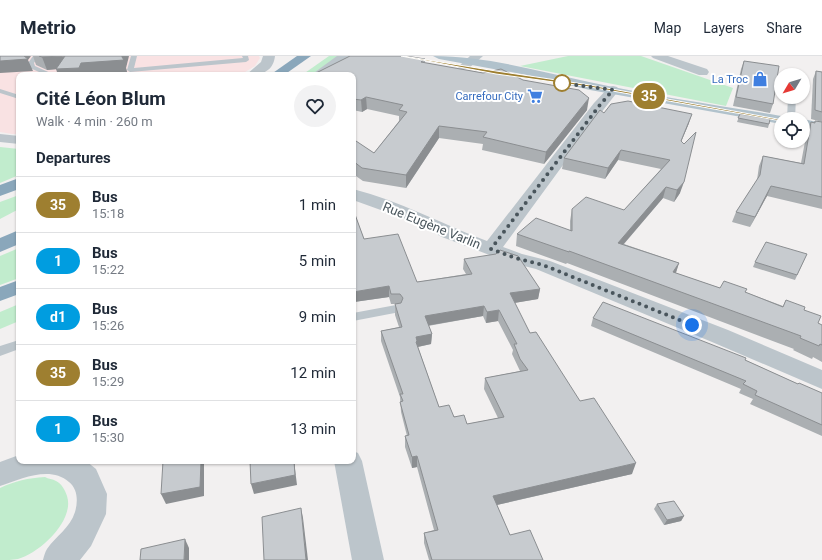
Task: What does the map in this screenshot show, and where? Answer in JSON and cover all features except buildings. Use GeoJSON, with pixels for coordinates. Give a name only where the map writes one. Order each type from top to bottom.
{"type":"FeatureCollection","features":[{"type":"Feature","properties":{"kind":"highway"},"geometry":{"type":"LineString","coordinates":[[282,72],[309,58]]}},
{"type":"Feature","properties":{"kind":"highway"},"geometry":{"type":"LineString","coordinates":[[294,72],[309,58]]}},
{"type":"Feature","properties":{"kind":"highway"},"geometry":{"type":"LineString","coordinates":[[0,191],[16,184]]}},
{"type":"Feature","properties":{"kind":"highway"},"geometry":{"type":"LineString","coordinates":[[0,231],[16,223]]}},
{"type":"Feature","properties":{"kind":"highway"},"geometry":{"type":"LineString","coordinates":[[0,246],[16,238]]}},
{"type":"Feature","properties":{"kind":"highway"},"geometry":{"type":"LineString","coordinates":[[0,294],[16,288]]}},
{"type":"Feature","properties":{"kind":"main road"},"geometry":{"type":"LineString","coordinates":[[435,58],[471,60],[590,86],[608,95],[774,119]]}},
{"type":"Feature","properties":{"kind":"main road"},"geometry":{"type":"LineString","coordinates":[[810,124],[822,127]]}},
{"type":"Feature","properties":{"kind":"street"},"geometry":{"type":"LineString","coordinates":[[256,72],[264,66],[269,59],[269,56]]}},
{"type":"Feature","properties":{"kind":"street"},"geometry":{"type":"LineString","coordinates":[[657,56],[703,72]]}},
{"type":"Feature","properties":{"kind":"street"},"geometry":{"type":"LineString","coordinates":[[322,72],[347,57]]}},
{"type":"Feature","properties":{"kind":"street"},"geometry":{"type":"LineString","coordinates":[[491,249],[608,95]]}},
{"type":"Feature","properties":{"kind":"street"},"geometry":{"type":"LineString","coordinates":[[0,138],[16,140]]}},
{"type":"Feature","properties":{"kind":"street","name":"Rue Eugène Varlin"},"geometry":{"type":"LineString","coordinates":[[356,195],[420,218],[449,233],[515,258],[543,265],[720,336],[822,380]]}},
{"type":"Feature","properties":{"kind":"street"},"geometry":{"type":"LineString","coordinates":[[0,474],[33,464]]}},
{"type":"Feature","properties":{"kind":"street"},"geometry":{"type":"LineString","coordinates":[[61,464],[68,465],[83,473],[91,487],[93,505],[87,526],[68,556]]}},
{"type":"Feature","properties":{"kind":"street"},"geometry":{"type":"LineString","coordinates":[[349,464],[368,560]]}},
{"type":"Feature","properties":{"kind":"lane"},"geometry":{"type":"LineString","coordinates":[[36,56],[31,63],[32,67],[44,72]]}},
{"type":"Feature","properties":{"kind":"lane"},"geometry":{"type":"LineString","coordinates":[[134,56],[130,70],[158,64],[172,66],[203,64],[214,59],[246,60],[245,56]]}},
{"type":"Feature","properties":{"kind":"lane"},"geometry":{"type":"LineString","coordinates":[[202,56],[203,64]]}},
{"type":"Feature","properties":{"kind":"lane"},"geometry":{"type":"LineString","coordinates":[[171,72],[172,66]]}},
{"type":"Feature","properties":{"kind":"lane"},"geometry":{"type":"LineString","coordinates":[[0,91],[16,96]]}},
{"type":"Feature","properties":{"kind":"lane"},"geometry":{"type":"LineString","coordinates":[[356,317],[396,310]]}},
{"type":"Feature","properties":{"kind":"lane"},"geometry":{"type":"LineString","coordinates":[[0,351],[16,345]]}},
{"type":"Feature","properties":{"kind":"shaded area"},"geometry":{"type":"Polygon","coordinates":[[[0,56],[259,56],[260,58],[255,66],[245,72],[16,72],[16,134],[0,132],[0,56]]]}},
{"type":"Feature","properties":{"kind":"green space"},"geometry":{"type":"Polygon","coordinates":[[[329,56],[339,56],[315,72],[306,72],[329,56]]]}},
{"type":"Feature","properties":{"kind":"green space"},"geometry":{"type":"Polygon","coordinates":[[[568,56],[641,56],[733,88],[726,106],[520,66],[568,56]]]}},
{"type":"Feature","properties":{"kind":"green space"},"geometry":{"type":"Polygon","coordinates":[[[0,147],[16,149],[16,176],[0,183],[0,147]]]}},
{"type":"Feature","properties":{"kind":"green space"},"geometry":{"type":"Polygon","coordinates":[[[16,196],[16,211],[0,219],[0,202],[16,196]]]}},
{"type":"Feature","properties":{"kind":"green space"},"geometry":{"type":"Polygon","coordinates":[[[16,249],[16,279],[0,285],[0,256],[16,249]]]}},
{"type":"Feature","properties":{"kind":"green space"},"geometry":{"type":"Polygon","coordinates":[[[16,305],[16,322],[0,329],[0,312],[16,305]]]}},
{"type":"Feature","properties":{"kind":"green space"},"geometry":{"type":"Polygon","coordinates":[[[45,477],[55,480],[60,484],[67,496],[68,505],[66,515],[61,525],[45,543],[27,556],[18,559],[0,560],[0,488],[22,480],[45,477]]]}},
{"type":"Feature","properties":{"kind":"bus line","name":"35"},"geometry":{"type":"LineString","coordinates":[[403,56],[590,86],[774,119]]}},
{"type":"Feature","properties":{"kind":"place","name":"La Troc"},"geometry":{"type":"Point","coordinates":[760,79]}},
{"type":"Feature","properties":{"kind":"place","name":"Carrefour City"},"geometry":{"type":"Point","coordinates":[535,96]}},
{"type":"Feature","properties":{"kind":"route"},"geometry":{"type":"LineString","coordinates":[[562,83],[561,82],[613,90],[599,106],[491,249],[515,258],[543,265],[692,325]]}}]}
